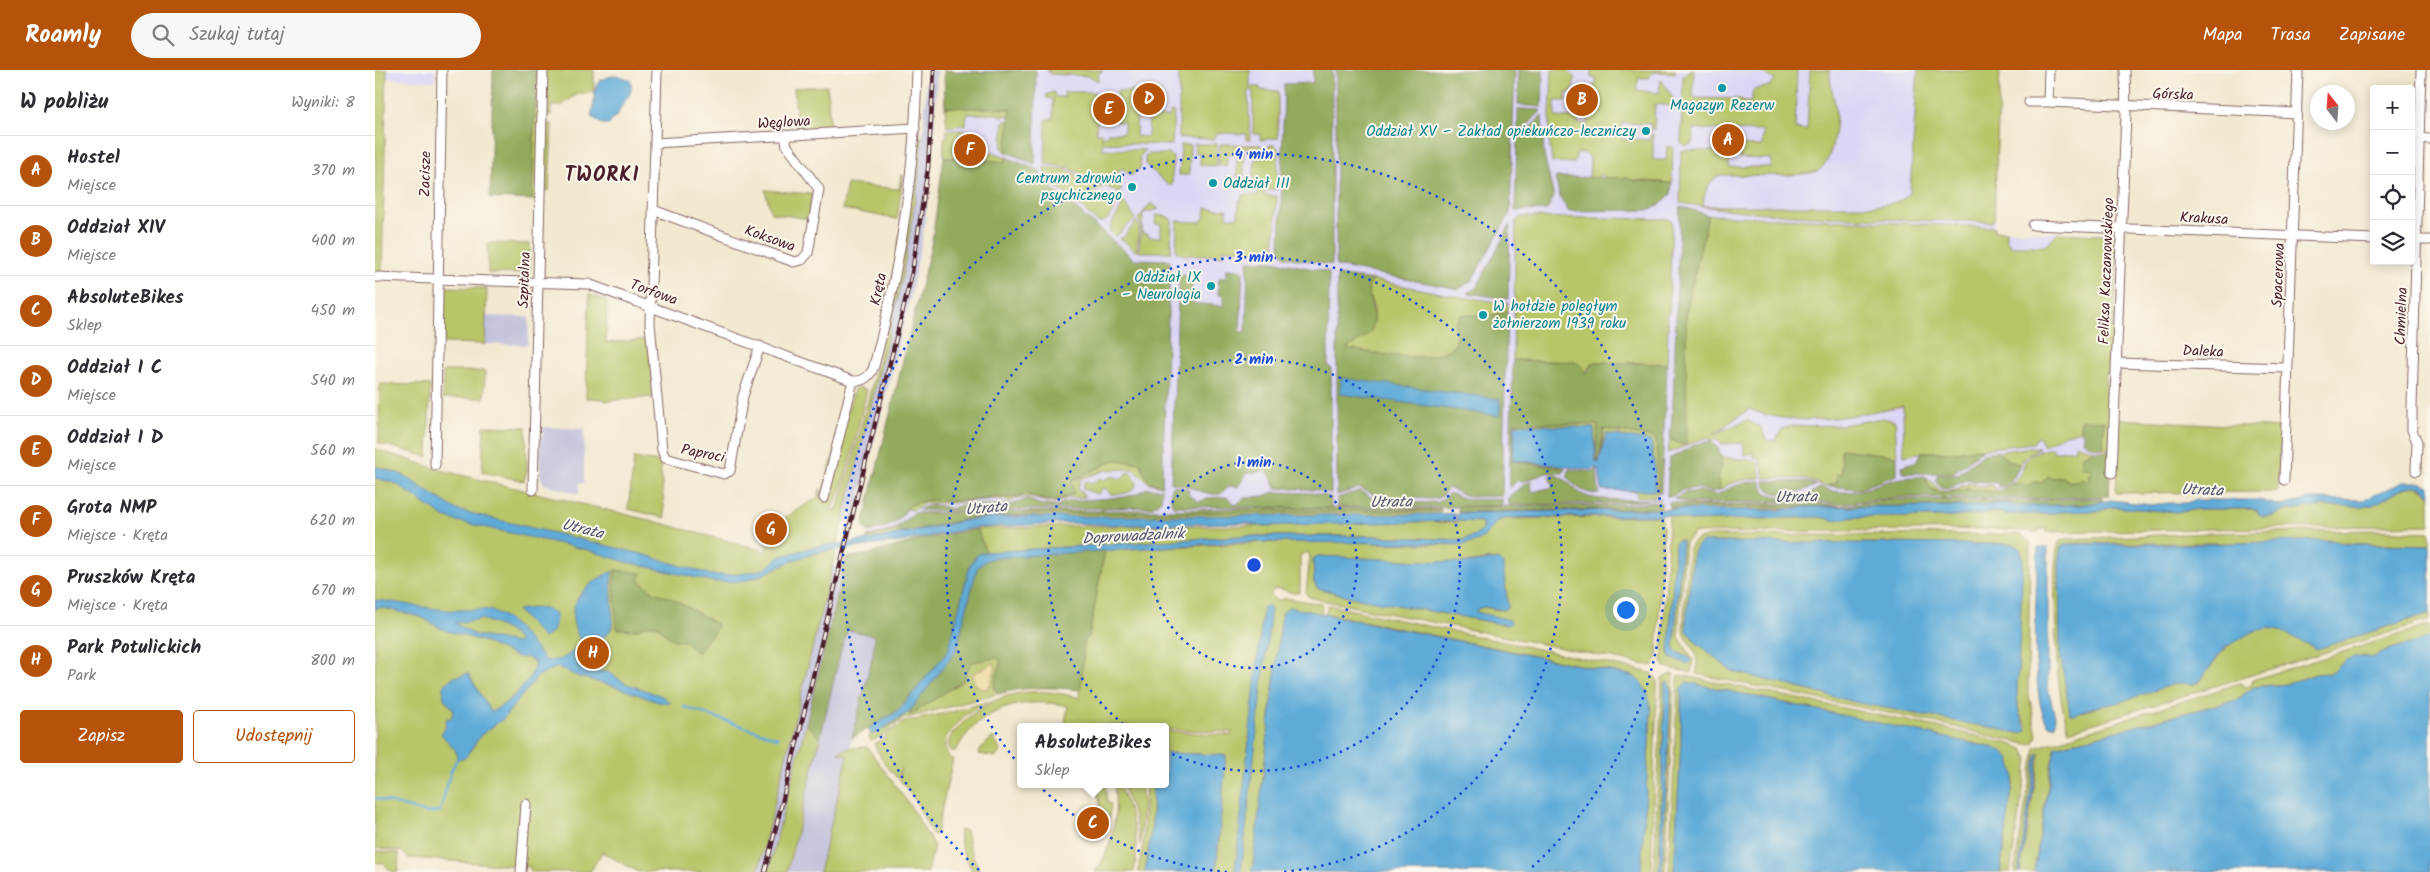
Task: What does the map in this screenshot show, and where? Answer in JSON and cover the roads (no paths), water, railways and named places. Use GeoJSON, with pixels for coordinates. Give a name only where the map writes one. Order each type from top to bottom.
{"type":"FeatureCollection","features":[{"type":"Feature","properties":{"kind":"street","name":"Zacisze"},"geometry":{"type":"LineString","coordinates":[[437,278],[442,70]]}},
{"type":"Feature","properties":{"kind":"street","name":"Szpitalna"},"geometry":{"type":"LineString","coordinates":[[533,490],[543,70]]}},
{"type":"Feature","properties":{"kind":"street"},"geometry":{"type":"LineString","coordinates":[[651,305],[657,70]]}},
{"type":"Feature","properties":{"kind":"street","name":"Kręta"},"geometry":{"type":"LineString","coordinates":[[853,381],[867,377],[875,364],[898,260],[911,174],[917,70]]}},
{"type":"Feature","properties":{"kind":"street"},"geometry":{"type":"LineString","coordinates":[[2048,102],[2049,70]]}},
{"type":"Feature","properties":{"kind":"street","name":"Feliksa Kaczanowskiego"},"geometry":{"type":"LineString","coordinates":[[2112,473],[2125,70]]}},
{"type":"Feature","properties":{"kind":"street","name":"Spacerowa"},"geometry":{"type":"LineString","coordinates":[[2283,480],[2294,236],[2298,70]]}},
{"type":"Feature","properties":{"kind":"street","name":"Chmielna"},"geometry":{"type":"LineString","coordinates":[[2414,220],[2421,70]]}},
{"type":"Feature","properties":{"kind":"street","name":"Górska"},"geometry":{"type":"LineString","coordinates":[[2029,102],[2297,113]]}},
{"type":"Feature","properties":{"kind":"street","name":"Węglowa"},"geometry":{"type":"LineString","coordinates":[[655,143],[915,128]]}},
{"type":"Feature","properties":{"kind":"street","name":"Koksowa"},"geometry":{"type":"LineString","coordinates":[[653,210],[795,262],[802,260],[808,253],[819,190],[787,146],[785,135]]}},
{"type":"Feature","properties":{"kind":"street"},"geometry":{"type":"LineString","coordinates":[[2419,138],[2430,138]]}},
{"type":"Feature","properties":{"kind":"street","name":"Krakusa"},"geometry":{"type":"LineString","coordinates":[[2033,225],[2370,239]]}},
{"type":"Feature","properties":{"kind":"street"},"geometry":{"type":"LineString","coordinates":[[2415,240],[2430,240]]}},
{"type":"Feature","properties":{"kind":"street","name":"Chmielna"},"geometry":{"type":"LineString","coordinates":[[2415,246],[2417,251],[2412,430],[2417,442],[2416,471]]}},
{"type":"Feature","properties":{"kind":"street","name":"Torfowa"},"geometry":{"type":"LineString","coordinates":[[375,277],[593,285],[853,381]]}},
{"type":"Feature","properties":{"kind":"street"},"geometry":{"type":"LineString","coordinates":[[435,465],[437,278]]}},
{"type":"Feature","properties":{"kind":"street","name":"Paproci"},"geometry":{"type":"LineString","coordinates":[[651,305],[650,324],[662,450],[665,458],[670,460],[724,474],[730,471],[743,396],[761,346]]}},
{"type":"Feature","properties":{"kind":"street","name":"Daleka"},"geometry":{"type":"LineString","coordinates":[[2116,362],[2288,368]]}},
{"type":"Feature","properties":{"kind":"street"},"geometry":{"type":"LineString","coordinates":[[824,498],[853,381]]}},
{"type":"Feature","properties":{"kind":"street"},"geometry":{"type":"LineString","coordinates":[[521,872],[526,804]]}},
{"type":"Feature","properties":{"kind":"water"},"geometry":{"type":"Polygon","coordinates":[[[618,75],[630,80],[630,94],[618,115],[611,120],[610,124],[602,124],[591,116],[596,88],[602,80],[618,75]]]}},
{"type":"Feature","properties":{"kind":"water"},"geometry":{"type":"Polygon","coordinates":[[[1341,378],[1500,399],[1500,416],[1340,394],[1341,378]]]}},
{"type":"Feature","properties":{"kind":"water"},"geometry":{"type":"Polygon","coordinates":[[[1515,424],[1594,428],[1596,462],[1599,463],[1606,434],[1651,441],[1655,467],[1655,491],[1602,490],[1599,470],[1595,468],[1592,470],[1513,460],[1515,424]]]}},
{"type":"Feature","properties":{"kind":"water"},"geometry":{"type":"Polygon","coordinates":[[[375,466],[401,474],[457,510],[642,554],[712,575],[741,574],[765,569],[779,557],[813,547],[868,540],[968,520],[1000,517],[1455,513],[1455,521],[1259,526],[1244,523],[1125,525],[1065,523],[974,528],[900,542],[820,552],[796,559],[760,576],[744,581],[714,582],[622,561],[588,550],[444,517],[395,483],[375,478],[375,466]]]}},
{"type":"Feature","properties":{"kind":"water"},"geometry":{"type":"Polygon","coordinates":[[[2403,482],[2419,482],[2430,486],[2430,495],[2423,488],[2416,486],[2408,487],[2369,506],[2310,507],[2286,511],[2267,517],[2260,516],[2257,510],[2251,509],[2199,509],[2176,512],[2113,507],[2098,511],[2058,512],[2051,514],[2007,514],[1993,512],[1953,517],[1855,517],[1834,520],[1820,517],[1690,521],[1669,515],[1507,518],[1497,521],[1486,535],[1476,542],[1463,545],[1238,542],[992,558],[977,568],[956,650],[950,659],[909,712],[875,734],[871,734],[868,729],[898,711],[948,651],[970,565],[978,554],[986,552],[1241,536],[1373,536],[1463,540],[1473,537],[1482,531],[1482,522],[1457,521],[1457,513],[1674,509],[1778,510],[1805,507],[1971,506],[2005,503],[2018,506],[2082,505],[2111,500],[2151,505],[2187,503],[2194,500],[2259,500],[2281,506],[2310,499],[2364,500],[2403,482]]]}},
{"type":"Feature","properties":{"kind":"water"},"geometry":{"type":"Polygon","coordinates":[[[1682,540],[1674,647],[1676,652],[1689,657],[1691,661],[1688,664],[1670,658],[1669,654],[1675,542],[1682,540]]]}},
{"type":"Feature","properties":{"kind":"water"},"geometry":{"type":"Polygon","coordinates":[[[2332,540],[2347,544],[2430,545],[2430,613],[2317,649],[2279,630],[2269,628],[2255,631],[2225,647],[2200,681],[2194,684],[2177,683],[2117,703],[2090,708],[2075,715],[2070,714],[2060,653],[2059,556],[2061,547],[2065,544],[2204,544],[2332,540]]]}},
{"type":"Feature","properties":{"kind":"water"},"geometry":{"type":"Polygon","coordinates":[[[1701,542],[2013,544],[2020,548],[2023,560],[2017,694],[2019,713],[2027,730],[2023,733],[2018,733],[1859,703],[1731,671],[1695,641],[1687,631],[1686,622],[1693,552],[1701,542]]]}},
{"type":"Feature","properties":{"kind":"water"},"geometry":{"type":"Polygon","coordinates":[[[2038,548],[2048,548],[2048,687],[2056,721],[2055,725],[2051,726],[2044,716],[2039,697],[2037,672],[2035,643],[2038,548]]]}},
{"type":"Feature","properties":{"kind":"water"},"geometry":{"type":"Polygon","coordinates":[[[1318,556],[1468,563],[1498,559],[1503,564],[1508,607],[1504,610],[1483,607],[1476,610],[1476,612],[1510,620],[1511,623],[1507,625],[1352,597],[1317,588],[1314,582],[1313,559],[1318,556]]]}},
{"type":"Feature","properties":{"kind":"water"},"geometry":{"type":"Polygon","coordinates":[[[613,571],[612,627],[607,634],[588,645],[578,655],[579,669],[608,672],[625,683],[662,696],[671,703],[658,702],[617,687],[579,677],[557,667],[538,676],[503,719],[481,735],[465,758],[457,759],[456,751],[441,734],[445,728],[446,719],[452,717],[453,709],[444,699],[443,686],[452,678],[468,673],[491,712],[512,698],[526,683],[534,668],[534,661],[528,658],[517,657],[482,641],[444,630],[421,617],[379,607],[375,609],[375,600],[442,609],[491,611],[503,616],[515,625],[545,660],[557,660],[569,654],[581,643],[574,625],[574,606],[583,591],[613,571]],[[481,619],[455,623],[475,635],[516,643],[519,641],[507,630],[481,619]]]}},
{"type":"Feature","properties":{"kind":"water"},"geometry":{"type":"Polygon","coordinates":[[[1268,605],[1271,609],[1241,872],[1235,872],[1263,608],[1268,605]]]}},
{"type":"Feature","properties":{"kind":"water"},"geometry":{"type":"Polygon","coordinates":[[[1289,607],[1633,676],[1642,684],[1647,692],[1651,713],[1641,872],[1252,872],[1282,613],[1289,607]]]}},
{"type":"Feature","properties":{"kind":"water"},"geometry":{"type":"Polygon","coordinates":[[[548,609],[556,615],[553,629],[546,637],[543,638],[517,610],[548,609]]]}},
{"type":"Feature","properties":{"kind":"water"},"geometry":{"type":"Polygon","coordinates":[[[2430,638],[2430,872],[2034,872],[2055,747],[2236,700],[2254,687],[2287,684],[2316,674],[2332,673],[2346,660],[2353,657],[2374,657],[2391,649],[2430,638]]]}},
{"type":"Feature","properties":{"kind":"water"},"geometry":{"type":"Polygon","coordinates":[[[1667,681],[1671,686],[1662,872],[1659,872],[1665,684],[1667,681]]]}},
{"type":"Feature","properties":{"kind":"water"},"geometry":{"type":"Polygon","coordinates":[[[1687,682],[1999,749],[2006,754],[2010,761],[2014,777],[2000,872],[1674,872],[1681,742],[1681,688],[1687,682]]]}},
{"type":"Feature","properties":{"kind":"water"},"geometry":{"type":"Polygon","coordinates":[[[1169,753],[1226,755],[1216,872],[1145,872],[1152,824],[1153,788],[1169,788],[1169,753]]]}},
{"type":"Feature","properties":{"kind":"water"},"geometry":{"type":"Polygon","coordinates":[[[2039,753],[2020,872],[2018,872],[2036,756],[2039,753]]]}},
{"type":"Feature","properties":{"kind":"waterway","name":"Doprowadzalnik"},"geometry":{"type":"LineString","coordinates":[[684,707],[778,738]]}},
{"type":"Feature","properties":{"kind":"waterway"},"geometry":{"type":"LineString","coordinates":[[375,798],[427,813],[440,811],[451,771],[457,759]]}},
{"type":"Feature","properties":{"kind":"railway"},"geometry":{"type":"LineString","coordinates":[[765,872],[912,273],[928,168],[934,70]]}},
{"type":"Feature","properties":{"kind":"place","name":"Magazyn Rezerw"},"geometry":{"type":"Point","coordinates":[1722,88]}},
{"type":"Feature","properties":{"kind":"place","name":"Oddział I C"},"geometry":{"type":"Point","coordinates":[1149,99]}},
{"type":"Feature","properties":{"kind":"place","name":"Oddział XIV"},"geometry":{"type":"Point","coordinates":[1582,100]}},
{"type":"Feature","properties":{"kind":"place","name":"Oddział I D"},"geometry":{"type":"Point","coordinates":[1109,109]}},
{"type":"Feature","properties":{"kind":"place","name":"Oddział XV – Zakład opiekuńczo-leczniczy"},"geometry":{"type":"Point","coordinates":[1646,131]}},
{"type":"Feature","properties":{"kind":"place","name":"Hostel"},"geometry":{"type":"Point","coordinates":[1728,140]}},
{"type":"Feature","properties":{"kind":"place","name":"Grota NMP"},"geometry":{"type":"Point","coordinates":[970,150]}},
{"type":"Feature","properties":{"kind":"place","name":"Oddział III"},"geometry":{"type":"Point","coordinates":[1213,183]}},
{"type":"Feature","properties":{"kind":"place","name":"Centrum zdrowia psychicznego"},"geometry":{"type":"Point","coordinates":[1132,187]}},
{"type":"Feature","properties":{"kind":"place","name":"Oddział IX – Neurologia"},"geometry":{"type":"Point","coordinates":[1211,286]}},
{"type":"Feature","properties":{"kind":"place","name":"W hołdzie poległym żołnierzom 1939 roku"},"geometry":{"type":"Point","coordinates":[1483,315]}},
{"type":"Feature","properties":{"kind":"place","name":"Pruszków Kręta"},"geometry":{"type":"Point","coordinates":[771,529]}},
{"type":"Feature","properties":{"kind":"place","name":"Park Potulickich"},"geometry":{"type":"Point","coordinates":[593,653]}},
{"type":"Feature","properties":{"kind":"place","name":"AbsoluteBikes"},"geometry":{"type":"Point","coordinates":[1093,823]}},
{"type":"Feature","properties":{"kind":"district","name":"TWORKI"},"geometry":{"type":"Point","coordinates":[602,174]}},
{"type":"Feature","properties":{"kind":"water label","name":"Utrata"},"geometry":{"type":"Point","coordinates":[2202,489]}},
{"type":"Feature","properties":{"kind":"water label","name":"Utrata"},"geometry":{"type":"Point","coordinates":[1796,496]}},
{"type":"Feature","properties":{"kind":"water label","name":"Utrata"},"geometry":{"type":"Point","coordinates":[1391,501]}},
{"type":"Feature","properties":{"kind":"water label","name":"Utrata"},"geometry":{"type":"Point","coordinates":[986,507]}},
{"type":"Feature","properties":{"kind":"water label","name":"Utrata"},"geometry":{"type":"Point","coordinates":[583,528]}}]}
